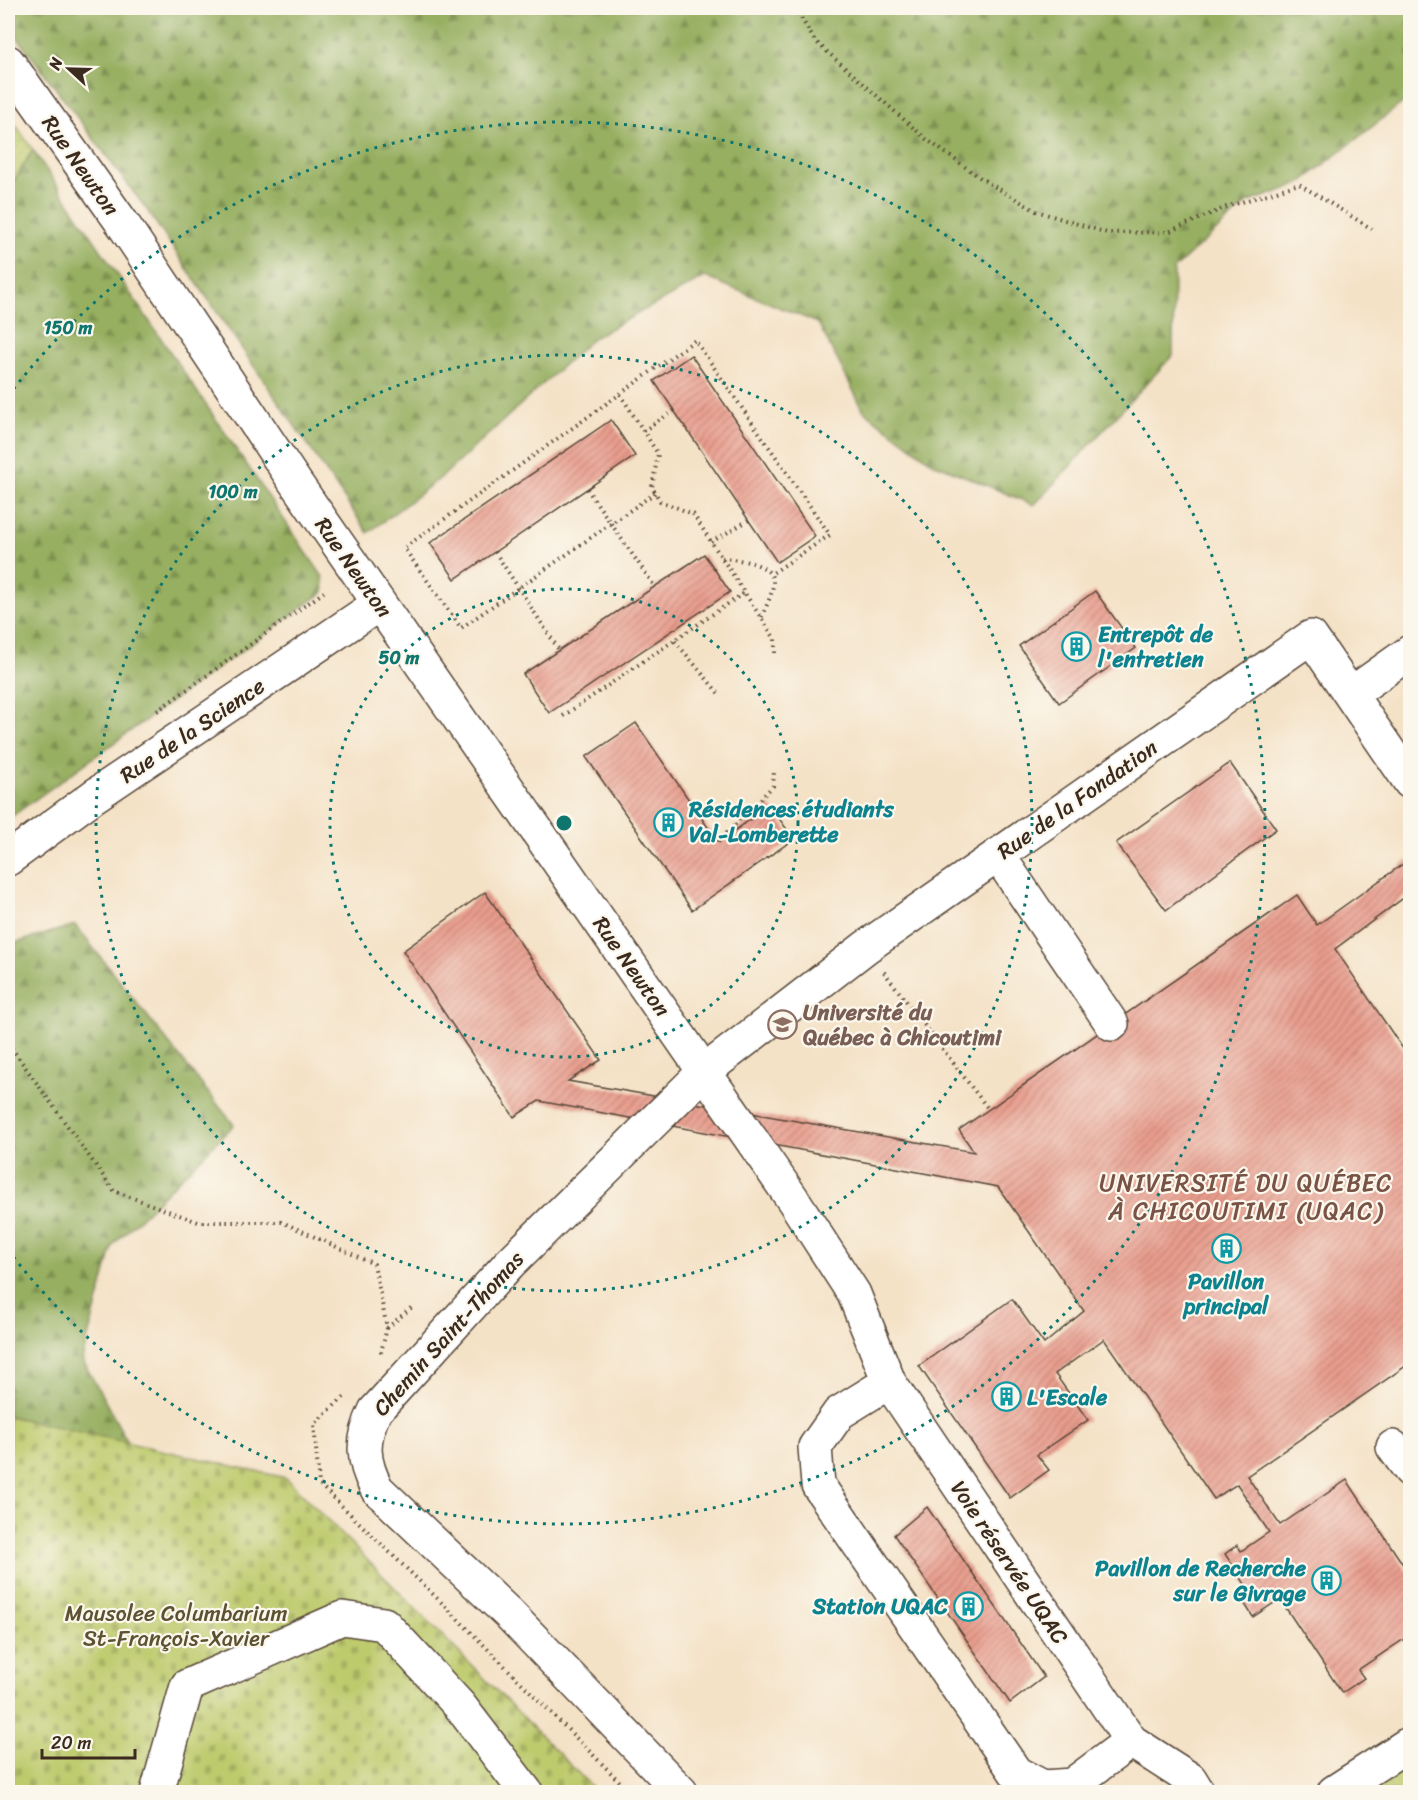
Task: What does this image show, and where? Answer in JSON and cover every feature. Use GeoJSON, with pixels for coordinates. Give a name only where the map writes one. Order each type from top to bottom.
{"type":"FeatureCollection","features":[{"type":"Feature","properties":{"kind":"street","name":"Rue Newton"},"geometry":{"type":"LineString","coordinates":[[8,62],[124,227],[380,604],[705,1071]]}},
{"type":"Feature","properties":{"kind":"street","name":"Rue de la Science"},"geometry":{"type":"LineString","coordinates":[[8,859],[94,796],[380,604]]}},
{"type":"Feature","properties":{"kind":"street","name":"Rue de la Fondation"},"geometry":{"type":"LineString","coordinates":[[705,1071],[866,947],[1311,637],[1410,782]]}},
{"type":"Feature","properties":{"kind":"street"},"geometry":{"type":"LineString","coordinates":[[1351,694],[1410,652]]}},
{"type":"Feature","properties":{"kind":"street"},"geometry":{"type":"LineString","coordinates":[[998,855],[1112,1024]]}},
{"type":"Feature","properties":{"kind":"street","name":"Voie réservée UQAC"},"geometry":{"type":"LineString","coordinates":[[705,1071],[854,1294],[889,1382],[1131,1741],[1190,1779],[1198,1792]]}},
{"type":"Feature","properties":{"kind":"street","name":"Chemin Saint-Thomas"},"geometry":{"type":"LineString","coordinates":[[681,1792],[509,1614],[377,1488],[367,1470],[363,1450],[366,1430],[375,1411],[509,1264],[705,1071]]}},
{"type":"Feature","properties":{"kind":"street"},"geometry":{"type":"LineString","coordinates":[[889,1382],[839,1413],[815,1447],[818,1485],[1016,1773],[1043,1787],[1072,1785],[1131,1741]]}},
{"type":"Feature","properties":{"kind":"street"},"geometry":{"type":"LineString","coordinates":[[157,1792],[187,1686],[342,1618],[384,1624],[460,1706],[526,1792]]}},
{"type":"Feature","properties":{"kind":"street"},"geometry":{"type":"LineString","coordinates":[[1335,1792],[1410,1743]]}},
{"type":"Feature","properties":{"kind":"path"},"geometry":{"type":"LineString","coordinates":[[795,8],[815,41],[926,139],[982,179],[1036,210],[1107,233],[1168,232],[1228,206],[1299,184],[1372,229]]}},
{"type":"Feature","properties":{"kind":"path"},"geometry":{"type":"LineString","coordinates":[[655,493],[461,628],[404,548],[695,340],[830,535],[771,574]]}},
{"type":"Feature","properties":{"kind":"path"},"geometry":{"type":"LineString","coordinates":[[620,394],[658,454],[653,469],[652,487],[655,493],[660,501],[693,514],[775,639],[776,656]]}},
{"type":"Feature","properties":{"kind":"path"},"geometry":{"type":"LineString","coordinates":[[643,431],[674,411]]}},
{"type":"Feature","properties":{"kind":"path"},"geometry":{"type":"LineString","coordinates":[[587,489],[610,525],[655,586]]}},
{"type":"Feature","properties":{"kind":"path"},"geometry":{"type":"LineString","coordinates":[[711,542],[749,520]]}},
{"type":"Feature","properties":{"kind":"path"},"geometry":{"type":"LineString","coordinates":[[495,552],[560,650]]}},
{"type":"Feature","properties":{"kind":"path"},"geometry":{"type":"LineString","coordinates":[[722,558],[750,561],[771,574],[774,582],[761,619]]}},
{"type":"Feature","properties":{"kind":"path"},"geometry":{"type":"LineString","coordinates":[[150,716],[324,592]]}},
{"type":"Feature","properties":{"kind":"path"},"geometry":{"type":"LineString","coordinates":[[563,716],[744,593]]}},
{"type":"Feature","properties":{"kind":"path"},"geometry":{"type":"LineString","coordinates":[[675,641],[720,695]]}},
{"type":"Feature","properties":{"kind":"path"},"geometry":{"type":"LineString","coordinates":[[718,842],[774,786],[774,771]]}},
{"type":"Feature","properties":{"kind":"path"},"geometry":{"type":"LineString","coordinates":[[866,947],[989,1110]]}},
{"type":"Feature","properties":{"kind":"path"},"geometry":{"type":"LineString","coordinates":[[8,1043],[114,1191],[198,1222],[282,1222],[374,1264],[387,1328],[377,1367]]}},
{"type":"Feature","properties":{"kind":"path"},"geometry":{"type":"LineString","coordinates":[[387,1328],[412,1307]]}},
{"type":"Feature","properties":{"kind":"path"},"geometry":{"type":"LineString","coordinates":[[345,1396],[314,1425],[319,1484],[438,1599],[630,1792]]}},
{"type":"Feature","properties":{"kind":"green space"},"geometry":{"type":"Polygon","coordinates":[[[8,8],[1410,8],[1410,97],[1299,184],[1247,203],[1174,269],[1173,355],[1034,505],[933,463],[864,411],[818,323],[705,277],[593,338],[443,476],[368,533],[147,210],[8,25],[8,8]]]}},
{"type":"Feature","properties":{"kind":"green space"},"geometry":{"type":"Polygon","coordinates":[[[8,114],[33,150],[8,191],[8,114]]]}},
{"type":"Feature","properties":{"kind":"green space"},"geometry":{"type":"Polygon","coordinates":[[[33,150],[323,577],[324,592],[8,819],[8,191],[33,150]]]}},
{"type":"Feature","properties":{"kind":"green space"},"geometry":{"type":"Polygon","coordinates":[[[75,925],[234,1125],[113,1245],[82,1359],[128,1443],[8,1416],[8,945],[75,925]]]}},
{"type":"Feature","properties":{"kind":"green space","name":"Mausolee Columbarium St-François-Xavier"},"geometry":{"type":"Polygon","coordinates":[[[8,1416],[286,1478],[597,1792],[8,1792],[8,1416]]]}},
{"type":"Feature","properties":{"kind":"green space"},"geometry":{"type":"Polygon","coordinates":[[[1410,1743],[1410,1792],[1335,1792],[1410,1743]]]}},
{"type":"Feature","properties":{"kind":"building"},"geometry":{"type":"Polygon","coordinates":[[[691,355],[815,536],[777,562],[654,381],[691,355]]]}},
{"type":"Feature","properties":{"kind":"building"},"geometry":{"type":"Polygon","coordinates":[[[611,420],[635,456],[455,579],[430,543],[611,420]]]}},
{"type":"Feature","properties":{"kind":"building"},"geometry":{"type":"Polygon","coordinates":[[[704,554],[730,592],[549,713],[523,674],[704,554]]]}},
{"type":"Feature","properties":{"kind":"building","name":"Entrepôt de l'entretien"},"geometry":{"type":"Polygon","coordinates":[[[1095,591],[1136,648],[1059,703],[1019,646],[1095,591]]]}},
{"type":"Feature","properties":{"kind":"building","name":"Résidences étudiants Val-Lomberette"},"geometry":{"type":"Polygon","coordinates":[[[636,723],[718,842],[770,806],[794,839],[692,910],[586,757],[636,723]]]}},
{"type":"Feature","properties":{"kind":"building"},"geometry":{"type":"Polygon","coordinates":[[[1230,763],[1276,829],[1166,910],[1116,843],[1230,763]]]}},
{"type":"Feature","properties":{"kind":"building","name":"Pavillon principal"},"geometry":{"type":"Polygon","coordinates":[[[1410,859],[1410,893],[1335,949],[1410,1059],[1410,1363],[1247,1476],[1280,1525],[1347,1480],[1410,1575],[1410,1635],[1358,1670],[1364,1678],[1342,1693],[1280,1599],[1253,1617],[1238,1593],[1247,1587],[1225,1554],[1237,1545],[1241,1551],[1269,1532],[1237,1484],[1214,1499],[1104,1339],[1055,1374],[1088,1420],[1037,1455],[1049,1470],[1010,1498],[919,1366],[1012,1299],[1044,1344],[1084,1311],[998,1187],[539,1101],[514,1117],[403,951],[485,892],[601,1060],[568,1081],[974,1152],[959,1130],[1297,895],[1317,925],[1410,859]]]}},
{"type":"Feature","properties":{"kind":"building","name":"Station UQAC"},"geometry":{"type":"Polygon","coordinates":[[[927,1507],[1044,1677],[1010,1703],[894,1535],[927,1507]]]}},
{"type":"Feature","properties":{"kind":"place","name":"Entrepôt de l'entretien"},"geometry":{"type":"Point","coordinates":[1077,647]}},
{"type":"Feature","properties":{"kind":"place","name":"Résidences étudiants Val-Lomberette"},"geometry":{"type":"Point","coordinates":[668,822]}},
{"type":"Feature","properties":{"kind":"place","name":"Université du Québec à Chicoutimi"},"geometry":{"type":"Point","coordinates":[782,1025]}},
{"type":"Feature","properties":{"kind":"place","name":"Pavillon principal"},"geometry":{"type":"Point","coordinates":[1226,1249]}},
{"type":"Feature","properties":{"kind":"place","name":"L'Escale"},"geometry":{"type":"Point","coordinates":[1006,1397]}},
{"type":"Feature","properties":{"kind":"place","name":"Pavillon de Recherche sur le Givrage"},"geometry":{"type":"Point","coordinates":[1327,1581]}},
{"type":"Feature","properties":{"kind":"place","name":"Station UQAC"},"geometry":{"type":"Point","coordinates":[969,1606]}},
{"type":"Feature","properties":{"kind":"district","name":"UNIVERSITÉ DU QUÉBEC À CHICOUTIMI (UQAC)"},"geometry":{"type":"Point","coordinates":[1246,1197]}}]}
